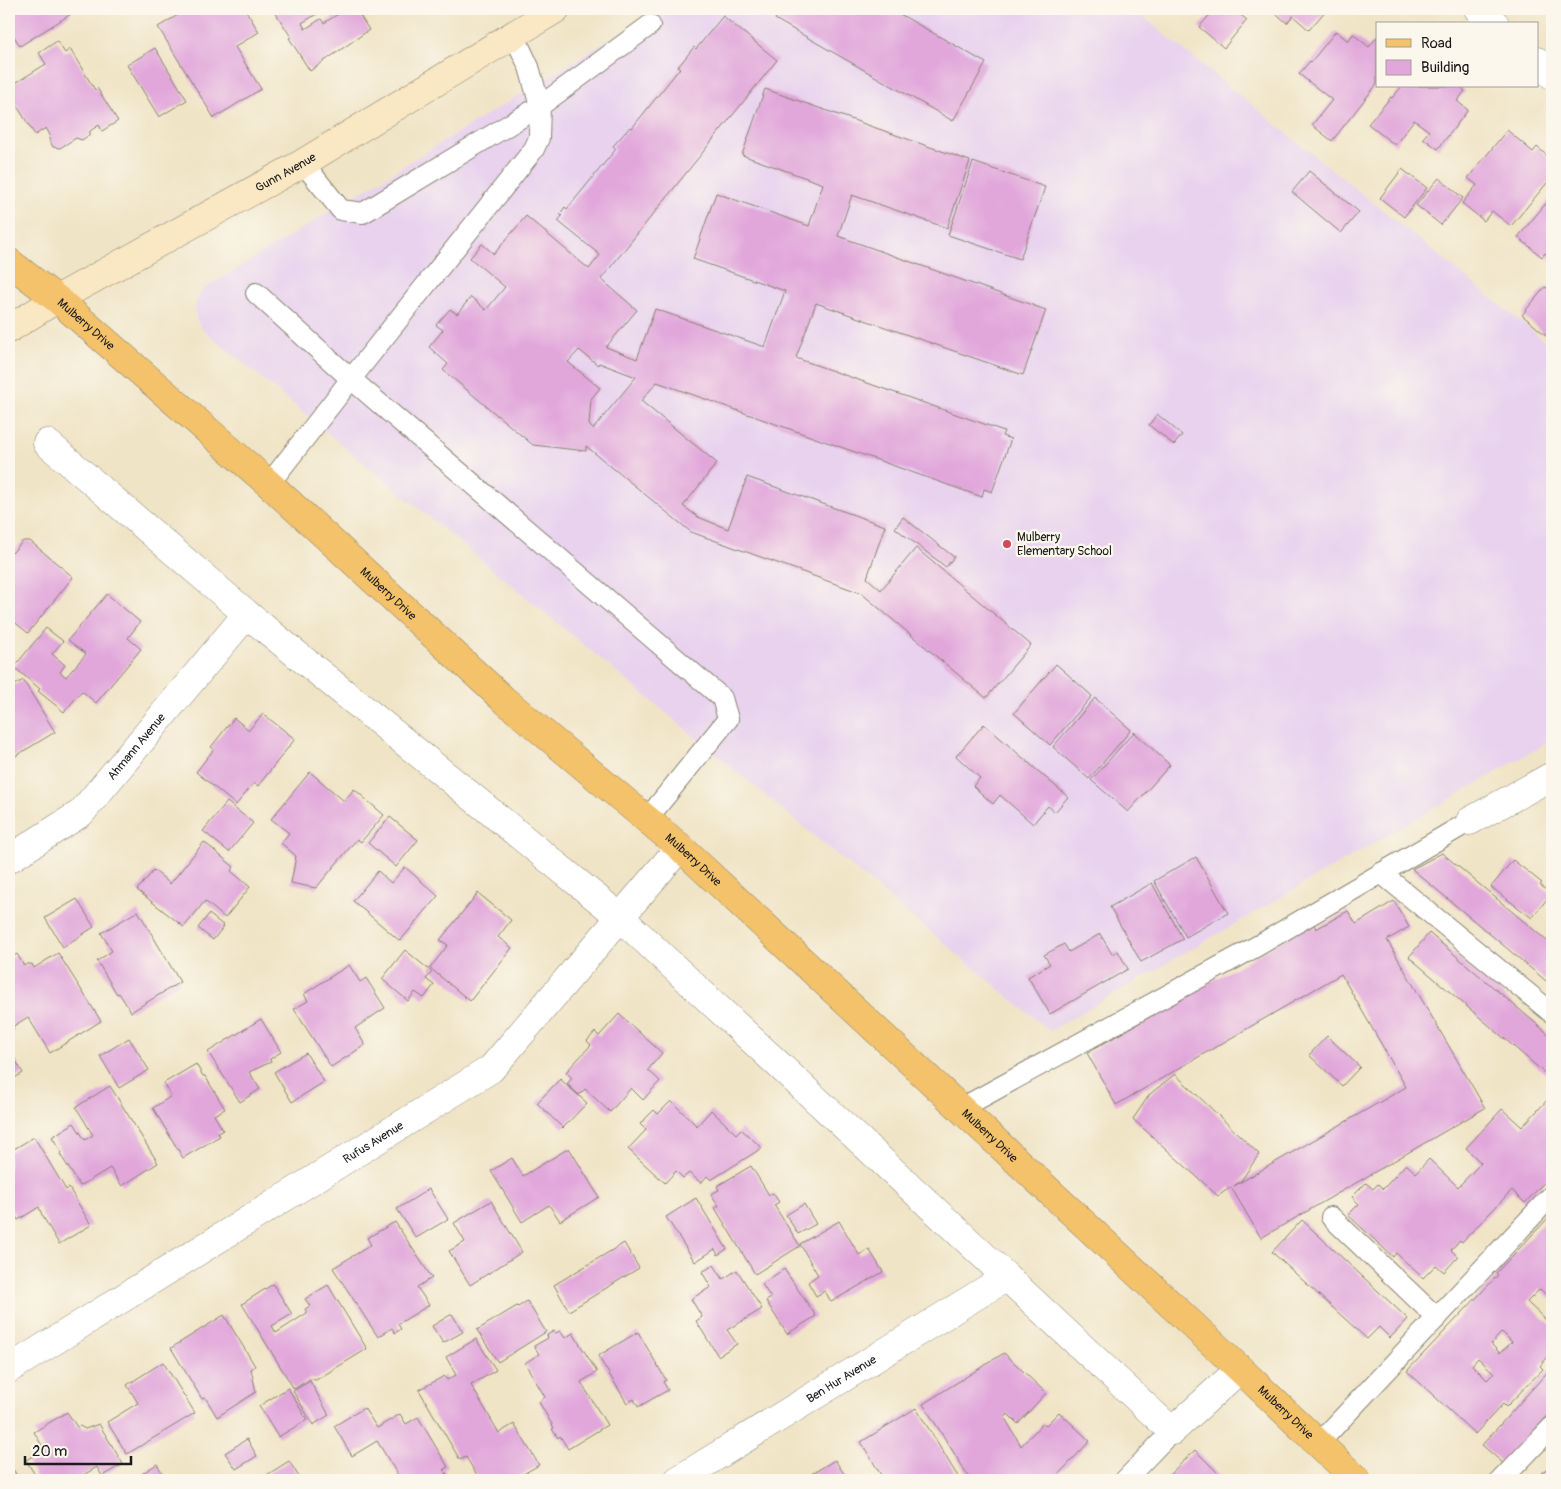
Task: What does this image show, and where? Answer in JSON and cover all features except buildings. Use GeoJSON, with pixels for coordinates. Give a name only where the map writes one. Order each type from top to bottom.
{"type":"FeatureCollection","features":[{"type":"Feature","properties":{"kind":"main road","name":"Mulberry Drive"},"geometry":{"type":"LineString","coordinates":[[9,262],[57,298],[268,484],[503,699],[680,847],[1357,1480]]}},
{"type":"Feature","properties":{"kind":"street","name":"Gunn Avenue"},"geometry":{"type":"LineString","coordinates":[[9,329],[57,298],[303,163],[556,9]]}},
{"type":"Feature","properties":{"kind":"street"},"geometry":{"type":"LineString","coordinates":[[1478,9],[1493,22]]}},
{"type":"Feature","properties":{"kind":"street"},"geometry":{"type":"LineString","coordinates":[[1538,63],[1552,75]]}},
{"type":"Feature","properties":{"kind":"street"},"geometry":{"type":"LineString","coordinates":[[47,443],[247,614],[620,917],[1172,1432],[1240,1369]]}},
{"type":"Feature","properties":{"kind":"street","name":"Ahmann Avenue"},"geometry":{"type":"LineString","coordinates":[[9,859],[81,813],[247,614]]}},
{"type":"Feature","properties":{"kind":"street"},"geometry":{"type":"LineString","coordinates":[[1470,821],[1552,776]]}},
{"type":"Feature","properties":{"kind":"street","name":"Rufus Avenue"},"geometry":{"type":"LineString","coordinates":[[9,1369],[491,1069],[680,847]]}},
{"type":"Feature","properties":{"kind":"street","name":"Ben Hur Avenue"},"geometry":{"type":"LineString","coordinates":[[678,1480],[1005,1278]]}},
{"type":"Feature","properties":{"kind":"lane"},"geometry":{"type":"LineString","coordinates":[[303,163],[342,210],[364,213],[540,106],[650,25]]}},
{"type":"Feature","properties":{"kind":"lane"},"geometry":{"type":"LineString","coordinates":[[268,484],[534,149],[539,138],[540,106],[529,67],[514,35]]}},
{"type":"Feature","properties":{"kind":"lane"},"geometry":{"type":"LineString","coordinates":[[256,293],[351,379],[722,698],[728,719],[647,819]]}},
{"type":"Feature","properties":{"kind":"lane"},"geometry":{"type":"LineString","coordinates":[[960,1109],[1259,945],[1470,821]]}},
{"type":"Feature","properties":{"kind":"lane"},"geometry":{"type":"LineString","coordinates":[[1381,873],[1552,1013]]}},
{"type":"Feature","properties":{"kind":"lane"},"geometry":{"type":"LineString","coordinates":[[1318,1444],[1552,1195]]}},
{"type":"Feature","properties":{"kind":"lane"},"geometry":{"type":"LineString","coordinates":[[1331,1217],[1437,1318]]}},
{"type":"Feature","properties":{"kind":"lane"},"geometry":{"type":"LineString","coordinates":[[1501,1480],[1552,1427]]}},
{"type":"Feature","properties":{"kind":"lane"},"geometry":{"type":"LineString","coordinates":[[1126,1480],[1172,1432]]}},
{"type":"Feature","properties":{"kind":"shaded area","name":"Mulberry Elementary School"},"geometry":{"type":"Polygon","coordinates":[[[659,9],[1133,9],[1552,347],[1552,740],[1050,1031],[201,328],[196,318],[195,309],[197,299],[204,289],[659,9]]]}},
{"type":"Feature","properties":{"kind":"place","name":"Mulberry Elementary School"},"geometry":{"type":"Point","coordinates":[1007,544]}}]}
